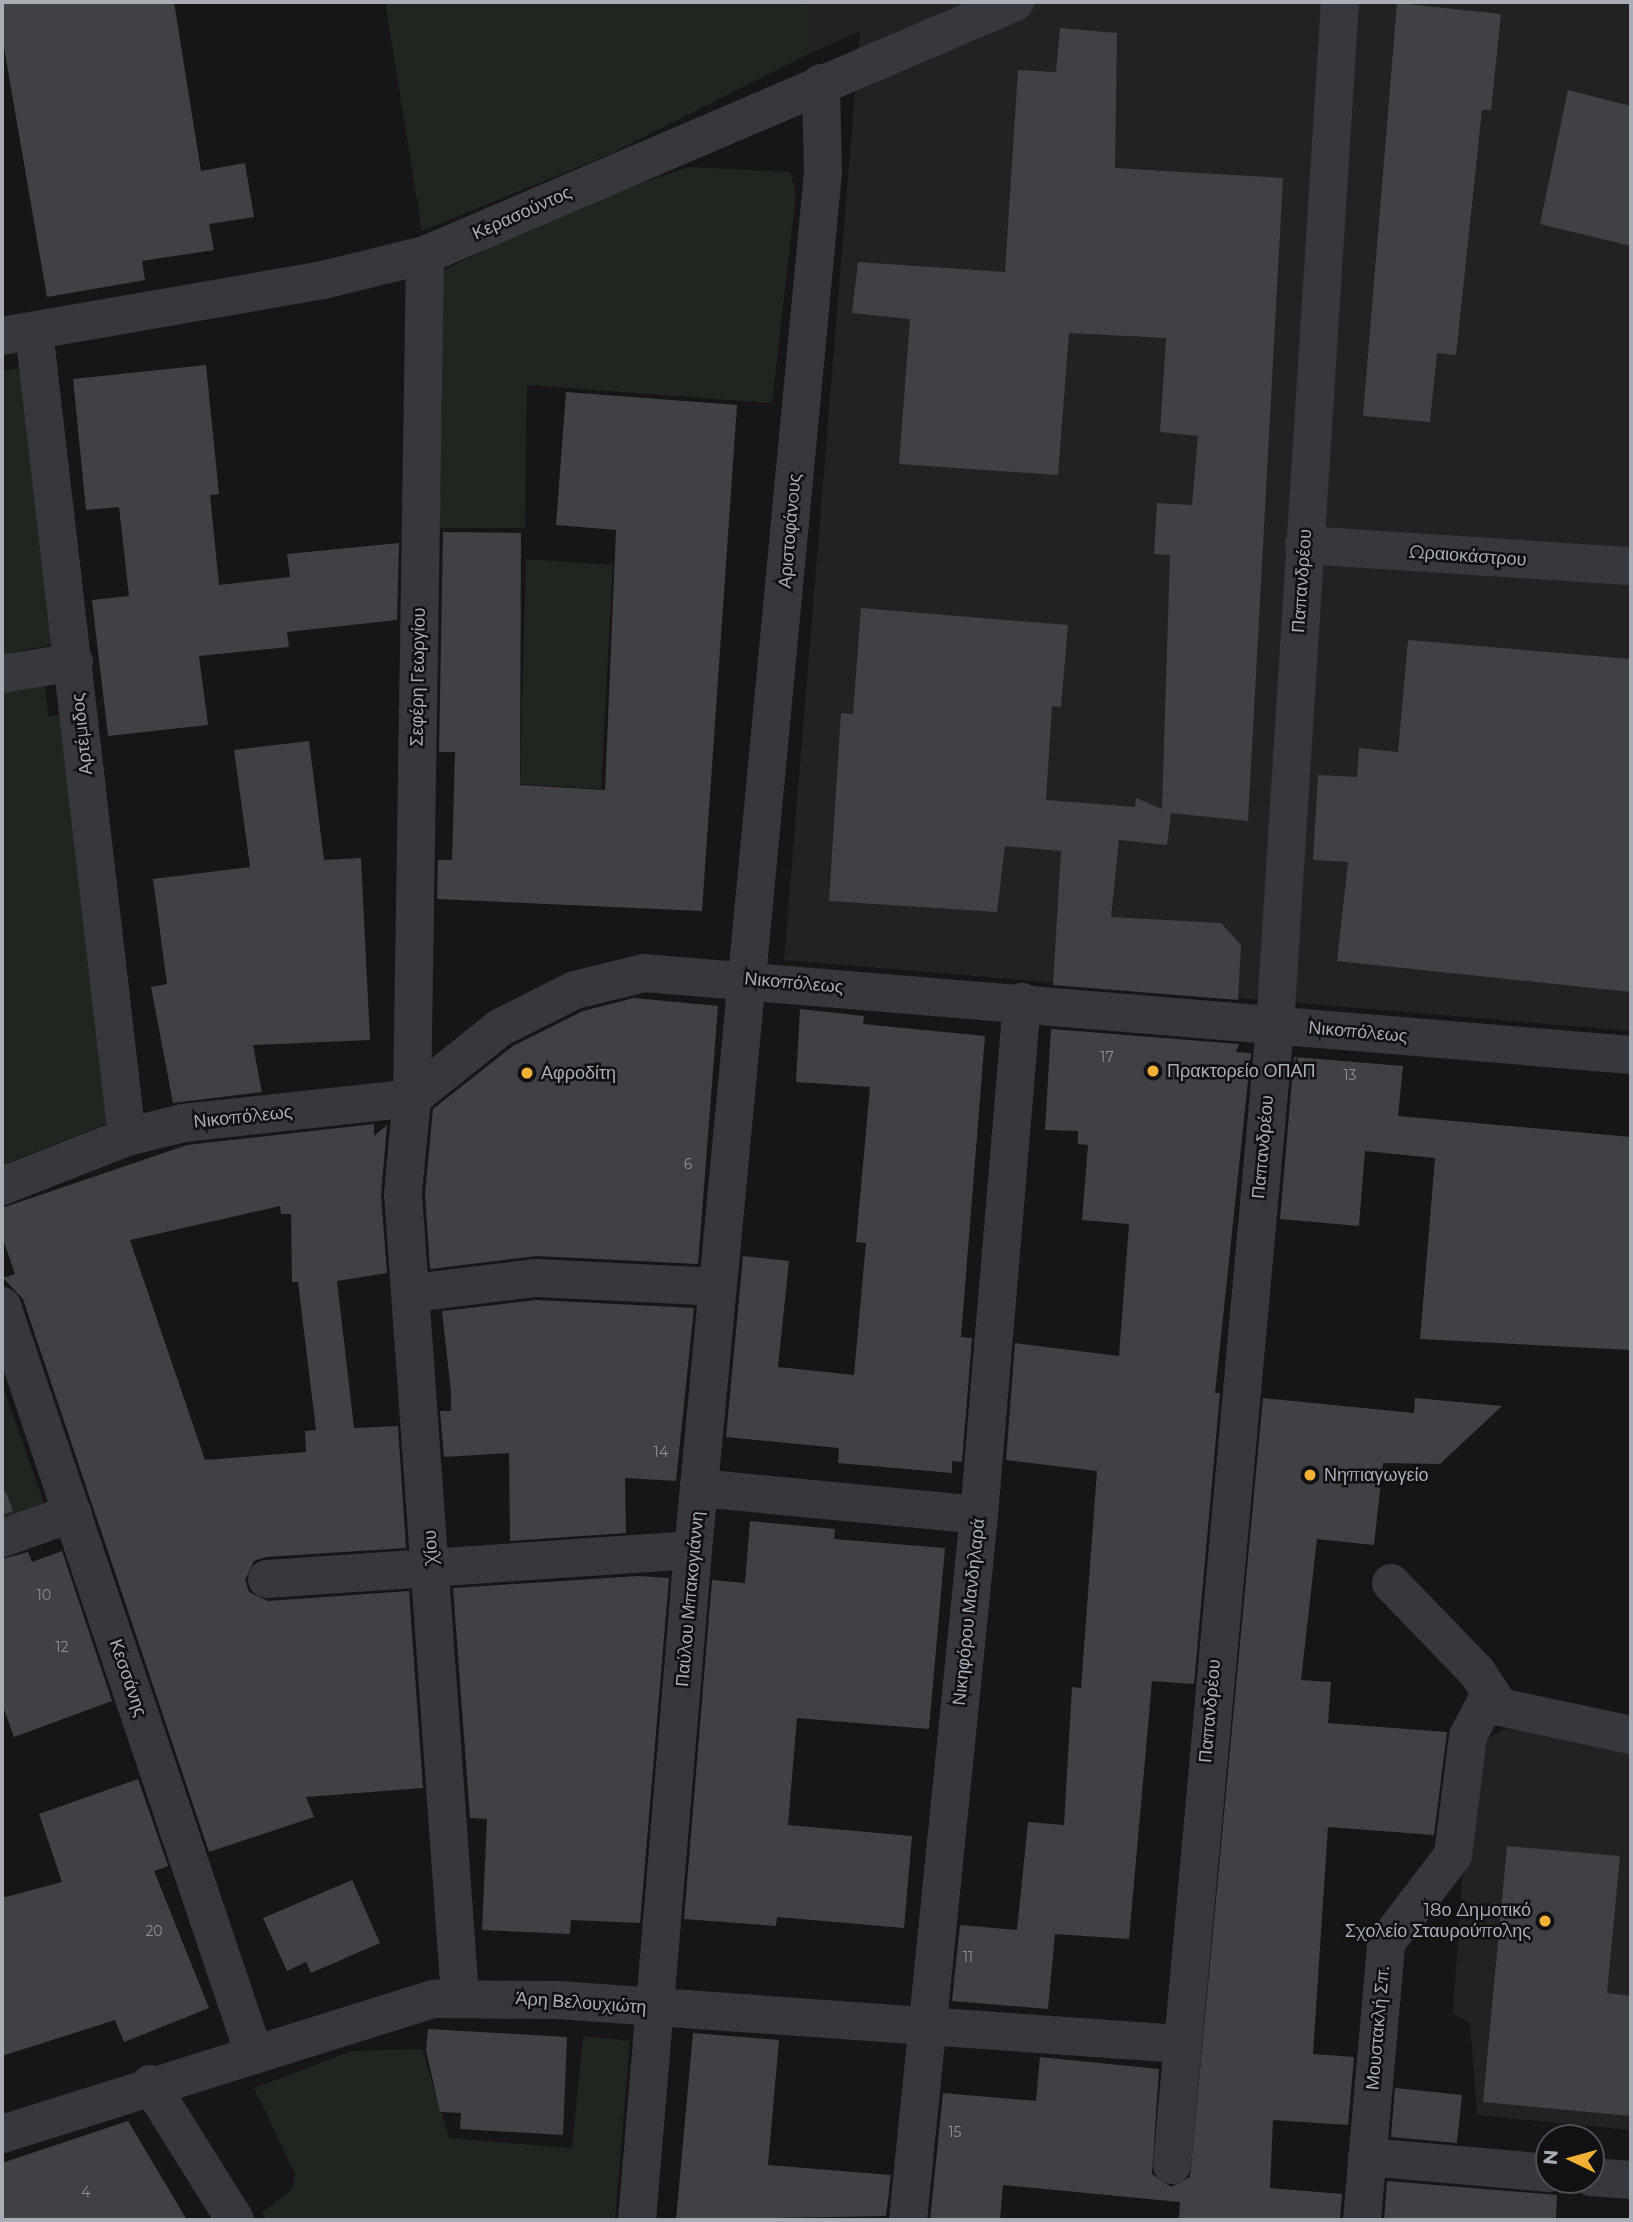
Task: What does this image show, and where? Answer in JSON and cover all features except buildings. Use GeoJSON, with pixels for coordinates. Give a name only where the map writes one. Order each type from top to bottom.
{"type":"FeatureCollection","features":[{"type":"Feature","properties":{"kind":"street","name":"Κερασούντος"},"geometry":{"type":"LineString","coordinates":[[18,334],[323,280],[425,255],[1015,2]]}},
{"type":"Feature","properties":{"kind":"street","name":"Παπανδρέου"},"geometry":{"type":"LineString","coordinates":[[1172,2165],[1180,2044],[1275,1026],[1340,2]]}},
{"type":"Feature","properties":{"kind":"street","name":"Αριστοφάνoυς"},"geometry":{"type":"LineString","coordinates":[[748,978],[823,173],[821,83]]}},
{"type":"Feature","properties":{"kind":"street","name":"Σεφέρη Γεωργίου"},"geometry":{"type":"LineString","coordinates":[[412,1098],[425,255]]}},
{"type":"Feature","properties":{"kind":"street","name":"Αρτέμιδος"},"geometry":{"type":"LineString","coordinates":[[18,334],[74,662],[127,1137]]}},
{"type":"Feature","properties":{"kind":"street","name":"Ωραιοκάστρου"},"geometry":{"type":"LineString","coordinates":[[1304,545],[1631,566]]}},
{"type":"Feature","properties":{"kind":"street"},"geometry":{"type":"LineString","coordinates":[[2,674],[74,662]]}},
{"type":"Feature","properties":{"kind":"street","name":"Νικοπόλεως"},"geometry":{"type":"LineString","coordinates":[[2,1186],[127,1137],[183,1123],[412,1098],[501,1027],[575,989],[643,973],[748,978],[1631,1055]]}},
{"type":"Feature","properties":{"kind":"street","name":"Παύλου Μπακογιάννη"},"geometry":{"type":"LineString","coordinates":[[637,2220],[693,1550],[748,978]]}},
{"type":"Feature","properties":{"kind":"street","name":"Νικηφόρου Μανδηλαρά"},"geometry":{"type":"LineString","coordinates":[[908,2220],[979,1515],[1022,1002]]}},
{"type":"Feature","properties":{"kind":"street","name":"Χίου"},"geometry":{"type":"LineString","coordinates":[[412,1098],[403,1194],[413,1293],[460,1997]]}},
{"type":"Feature","properties":{"kind":"street"},"geometry":{"type":"LineString","coordinates":[[413,1293],[550,1278],[718,1287]]}},
{"type":"Feature","properties":{"kind":"street","name":"Κεσσάνης"},"geometry":{"type":"LineString","coordinates":[[2,1306],[253,2050]]}},
{"type":"Feature","properties":{"kind":"street"},"geometry":{"type":"LineString","coordinates":[[699,1488],[979,1515]]}},
{"type":"Feature","properties":{"kind":"street"},"geometry":{"type":"LineString","coordinates":[[2,1538],[73,1513]]}},
{"type":"Feature","properties":{"kind":"street"},"geometry":{"type":"LineString","coordinates":[[267,1579],[693,1550]]}},
{"type":"Feature","properties":{"kind":"street"},"geometry":{"type":"LineString","coordinates":[[1391,1583],[1476,1672],[1489,1696],[1500,1707],[1631,1735]]}},
{"type":"Feature","properties":{"kind":"street","name":"Μουστακλή Σπ."},"geometry":{"type":"LineString","coordinates":[[1362,2220],[1386,1943],[1453,1855],[1468,1736],[1489,1696]]}},
{"type":"Feature","properties":{"kind":"street","name":"Άρη Βελουχιώτη"},"geometry":{"type":"LineString","coordinates":[[2,2134],[253,2050],[460,1997],[927,2025],[1180,2044]]}},
{"type":"Feature","properties":{"kind":"street"},"geometry":{"type":"LineString","coordinates":[[150,2084],[235,2220]]}},
{"type":"Feature","properties":{"kind":"street"},"geometry":{"type":"LineString","coordinates":[[1367,2157],[1535,2172]]}},
{"type":"Feature","properties":{"kind":"street"},"geometry":{"type":"LineString","coordinates":[[1605,2178],[1631,2180]]}},
{"type":"Feature","properties":{"kind":"shaded area"},"geometry":{"type":"Polygon","coordinates":[[[385,2],[807,2],[807,55],[608,155],[422,231],[385,2]]]}},
{"type":"Feature","properties":{"kind":"shaded area"},"geometry":{"type":"Polygon","coordinates":[[[807,2],[1631,2],[1631,1031],[784,960],[860,31],[807,55],[807,2]]]}},
{"type":"Feature","properties":{"kind":"shaded area"},"geometry":{"type":"Polygon","coordinates":[[[689,167],[790,172],[796,193],[772,403],[527,385],[525,528],[432,528],[437,273],[586,202],[689,167]]]}},
{"type":"Feature","properties":{"kind":"shaded area"},"geometry":{"type":"Polygon","coordinates":[[[20,368],[57,643],[2,655],[2,371],[20,368]]]}},
{"type":"Feature","properties":{"kind":"shaded area"},"geometry":{"type":"Polygon","coordinates":[[[526,559],[613,565],[601,789],[520,784],[526,559]]]}},
{"type":"Feature","properties":{"kind":"shaded area"},"geometry":{"type":"Polygon","coordinates":[[[45,682],[48,716],[60,715],[109,1123],[2,1165],[2,689],[45,682]]]}},
{"type":"Feature","properties":{"kind":"shaded area"},"geometry":{"type":"Polygon","coordinates":[[[2,1384],[44,1503],[2,1518],[2,1384]]]}},
{"type":"Feature","properties":{"kind":"shaded area","name":"18ο Δημοτικό Σχολείο Σταυρούπολης"},"geometry":{"type":"Polygon","coordinates":[[[1505,1729],[1631,1742],[1631,2130],[1605,2127],[1605,2124],[1569,2124],[1477,2115],[1470,2023],[1453,2014],[1471,1747],[1505,1729]]]}},
{"type":"Feature","properties":{"kind":"shaded area"},"geometry":{"type":"Polygon","coordinates":[[[583,2036],[630,2041],[615,2220],[266,2220],[262,2213],[293,2188],[295,2174],[254,2088],[352,2051],[422,2049],[449,2138],[572,2148],[583,2036]]]}},
{"type":"Feature","properties":{"kind":"place","name":"Πρακτορείο ΟΠΑΠ"},"geometry":{"type":"Point","coordinates":[1153,1071]}},
{"type":"Feature","properties":{"kind":"place","name":"Αφροδίτη"},"geometry":{"type":"Point","coordinates":[527,1073]}},
{"type":"Feature","properties":{"kind":"place","name":"Νηπιαγωγείο"},"geometry":{"type":"Point","coordinates":[1310,1475]}},
{"type":"Feature","properties":{"kind":"place","name":"18ο Δημοτικό Σχολείο Σταυρούπολης"},"geometry":{"type":"Point","coordinates":[1545,1921]}}]}
